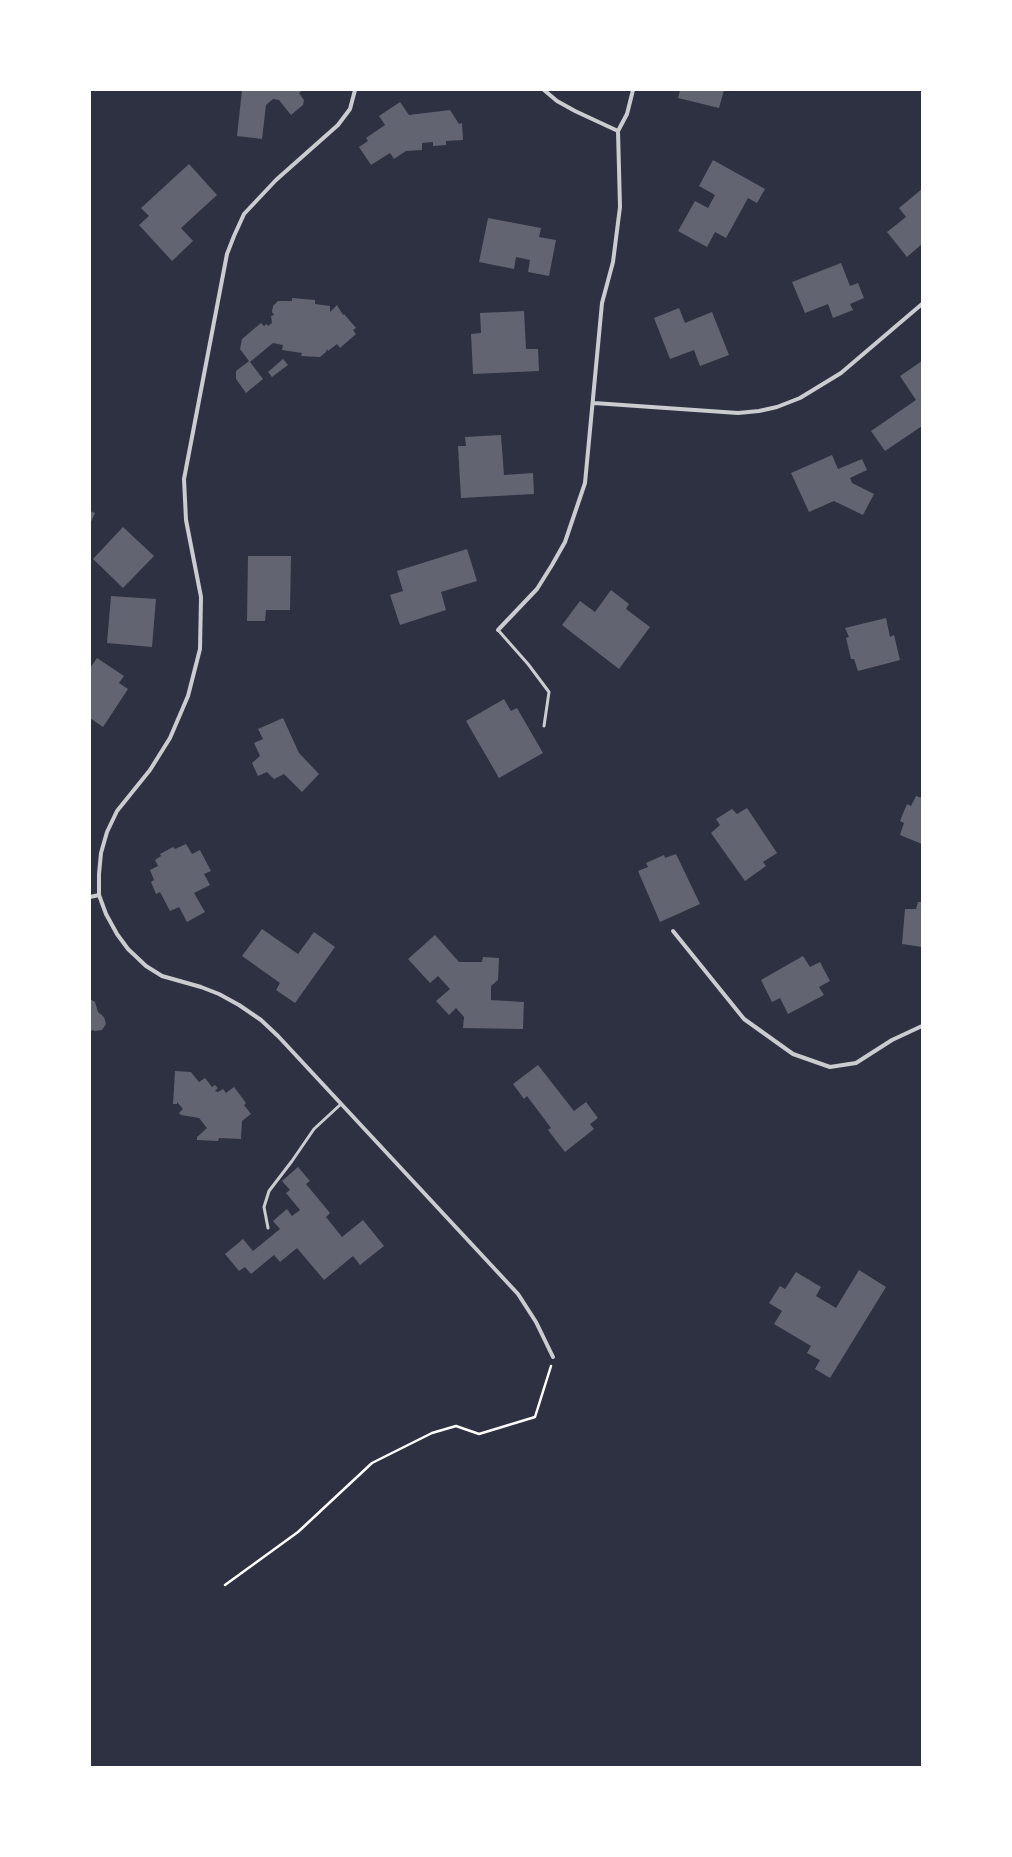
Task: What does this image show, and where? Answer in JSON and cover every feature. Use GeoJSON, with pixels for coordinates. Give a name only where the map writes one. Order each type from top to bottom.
{"type":"FeatureCollection","features":[{"type":"Feature","properties":{"kind":"street"},"geometry":{"type":"LineString","coordinates":[[355,90],[350,109],[338,125],[276,180],[244,214],[227,254],[184,479],[186,520],[201,597],[200,636],[197,661],[188,696],[170,738],[150,770],[117,811],[107,832],[101,853],[98,874],[99,895],[106,914],[117,934],[128,949],[146,966],[162,976],[201,987],[219,994],[261,1020],[278,1036],[518,1294],[536,1322],[553,1358]]}},
{"type":"Feature","properties":{"kind":"street"},"geometry":{"type":"LineString","coordinates":[[544,90],[557,101],[575,111],[618,131]]}},
{"type":"Feature","properties":{"kind":"street"},"geometry":{"type":"LineString","coordinates":[[498,630],[537,589],[565,542],[585,483],[594,403],[602,303],[613,262],[620,207],[618,131],[627,114],[633,90]]}},
{"type":"Feature","properties":{"kind":"street"},"geometry":{"type":"LineString","coordinates":[[594,403],[738,413],[759,411],[777,407],[800,398],[841,373],[922,304]]}},
{"type":"Feature","properties":{"kind":"street"},"geometry":{"type":"LineString","coordinates":[[90,897],[99,895]]}},
{"type":"Feature","properties":{"kind":"street"},"geometry":{"type":"LineString","coordinates":[[673,931],[744,1019],[793,1054],[830,1068],[856,1063],[892,1040],[922,1026]]}},
{"type":"Feature","properties":{"kind":"lane"},"geometry":{"type":"LineString","coordinates":[[498,630],[528,664],[549,692],[544,726]]}},
{"type":"Feature","properties":{"kind":"lane"},"geometry":{"type":"LineString","coordinates":[[268,1228],[264,1207],[269,1191],[314,1129],[341,1104]]}},
{"type":"Feature","properties":{"kind":"path"},"geometry":{"type":"LineString","coordinates":[[225,1585],[298,1532],[372,1463],[432,1433],[456,1426],[479,1434],[535,1416],[553,1358]]}},
{"type":"Feature","properties":{"kind":"building"},"geometry":{"type":"Polygon","coordinates":[[[242,90],[303,90],[299,93],[304,100],[303,105],[291,115],[279,100],[273,99],[266,105],[262,139],[237,136],[242,90]]]}},
{"type":"Feature","properties":{"kind":"building"},"geometry":{"type":"Polygon","coordinates":[[[680,90],[724,90],[719,108],[678,98],[680,90]]]}},
{"type":"Feature","properties":{"kind":"building"},"geometry":{"type":"Polygon","coordinates":[[[400,102],[409,115],[450,110],[459,124],[462,123],[463,140],[446,141],[446,145],[433,146],[433,142],[422,143],[422,150],[406,151],[394,159],[390,153],[371,165],[359,147],[368,141],[366,138],[385,125],[379,116],[400,102]]]}},
{"type":"Feature","properties":{"kind":"building"},"geometry":{"type":"Polygon","coordinates":[[[713,160],[765,189],[757,203],[748,198],[726,238],[715,232],[707,247],[678,231],[695,201],[708,208],[715,195],[699,186],[713,160]]]}},
{"type":"Feature","properties":{"kind":"building"},"geometry":{"type":"Polygon","coordinates":[[[189,164],[217,195],[181,228],[193,241],[172,261],[139,225],[149,216],[141,208],[189,164]]]}},
{"type":"Feature","properties":{"kind":"building"},"geometry":{"type":"Polygon","coordinates":[[[922,189],[922,244],[907,257],[887,232],[906,217],[899,208],[922,189]]]}},
{"type":"Feature","properties":{"kind":"building"},"geometry":{"type":"Polygon","coordinates":[[[488,218],[541,228],[539,237],[556,240],[549,276],[528,272],[530,260],[516,257],[514,269],[479,262],[488,218]]]}},
{"type":"Feature","properties":{"kind":"building"},"geometry":{"type":"Polygon","coordinates":[[[841,263],[850,286],[858,283],[864,298],[850,304],[853,310],[833,318],[828,304],[805,313],[792,282],[841,263]]]}},
{"type":"Feature","properties":{"kind":"building"},"geometry":{"type":"Polygon","coordinates":[[[292,298],[315,300],[315,304],[330,306],[330,312],[337,305],[343,315],[344,314],[356,328],[353,330],[356,334],[340,348],[337,344],[328,351],[327,349],[326,352],[320,357],[301,356],[302,353],[282,350],[283,345],[273,343],[250,362],[263,379],[246,393],[236,379],[236,371],[249,361],[240,349],[242,339],[261,323],[264,326],[267,324],[268,326],[272,323],[271,316],[274,315],[272,312],[273,306],[278,301],[292,301],[292,298]]]}},
{"type":"Feature","properties":{"kind":"building"},"geometry":{"type":"Polygon","coordinates":[[[679,308],[685,323],[712,312],[729,355],[700,366],[694,350],[670,359],[654,318],[679,308]]]}},
{"type":"Feature","properties":{"kind":"building"},"geometry":{"type":"Polygon","coordinates":[[[524,311],[526,349],[538,349],[539,371],[473,374],[471,334],[481,333],[480,313],[524,311]]]}},
{"type":"Feature","properties":{"kind":"building"},"geometry":{"type":"Polygon","coordinates":[[[283,359],[288,365],[272,377],[268,372],[283,359]]]}},
{"type":"Feature","properties":{"kind":"building"},"geometry":{"type":"Polygon","coordinates":[[[922,361],[922,426],[885,451],[871,431],[916,400],[900,376],[922,361]]]}},
{"type":"Feature","properties":{"kind":"building"},"geometry":{"type":"Polygon","coordinates":[[[501,435],[504,475],[533,473],[534,494],[461,498],[458,446],[466,446],[465,437],[501,435]]]}},
{"type":"Feature","properties":{"kind":"building"},"geometry":{"type":"Polygon","coordinates":[[[832,455],[838,469],[862,459],[867,470],[850,478],[852,483],[874,494],[863,515],[834,501],[809,512],[791,473],[832,455]]]}},
{"type":"Feature","properties":{"kind":"building"},"geometry":{"type":"Polygon","coordinates":[[[90,511],[95,513],[90,524],[90,511]]]}},
{"type":"Feature","properties":{"kind":"building"},"geometry":{"type":"Polygon","coordinates":[[[123,527],[154,556],[123,588],[93,559],[123,527]]]}},
{"type":"Feature","properties":{"kind":"building"},"geometry":{"type":"Polygon","coordinates":[[[467,549],[477,581],[441,592],[446,610],[400,625],[390,595],[403,591],[397,571],[467,549]]]}},
{"type":"Feature","properties":{"kind":"building"},"geometry":{"type":"Polygon","coordinates":[[[248,556],[291,556],[290,610],[266,610],[265,621],[247,621],[248,556]]]}},
{"type":"Feature","properties":{"kind":"building"},"geometry":{"type":"Polygon","coordinates":[[[611,590],[629,604],[626,609],[650,627],[619,669],[562,625],[580,601],[595,612],[611,590]]]}},
{"type":"Feature","properties":{"kind":"building"},"geometry":{"type":"Polygon","coordinates":[[[111,596],[156,599],[152,647],[107,643],[111,596]]]}},
{"type":"Feature","properties":{"kind":"building"},"geometry":{"type":"Polygon","coordinates":[[[886,618],[890,637],[894,635],[900,660],[858,671],[854,659],[851,659],[846,638],[849,637],[845,628],[886,618]]]}},
{"type":"Feature","properties":{"kind":"building"},"geometry":{"type":"Polygon","coordinates":[[[97,658],[124,676],[119,683],[128,689],[103,727],[90,718],[90,668],[97,658]]]}},
{"type":"Feature","properties":{"kind":"building"},"geometry":{"type":"Polygon","coordinates":[[[504,699],[511,711],[517,708],[543,753],[499,778],[466,721],[504,699]]]}},
{"type":"Feature","properties":{"kind":"building"},"geometry":{"type":"Polygon","coordinates":[[[283,718],[299,753],[319,774],[302,792],[284,774],[274,779],[267,772],[258,776],[252,763],[260,756],[254,743],[263,739],[258,729],[283,718]]]}},
{"type":"Feature","properties":{"kind":"building"},"geometry":{"type":"Polygon","coordinates":[[[916,796],[922,798],[922,844],[900,835],[904,823],[900,821],[907,804],[911,806],[916,796]]]}},
{"type":"Feature","properties":{"kind":"building"},"geometry":{"type":"Polygon","coordinates":[[[747,808],[777,853],[763,862],[766,866],[745,881],[711,833],[720,825],[716,819],[732,809],[737,814],[747,808]]]}},
{"type":"Feature","properties":{"kind":"building"},"geometry":{"type":"Polygon","coordinates":[[[186,844],[192,854],[200,850],[211,871],[204,874],[210,885],[194,893],[205,912],[187,922],[179,907],[170,911],[160,892],[156,894],[151,882],[154,880],[150,870],[158,866],[155,860],[161,856],[160,854],[173,847],[175,849],[186,844]]]}},
{"type":"Feature","properties":{"kind":"building"},"geometry":{"type":"Polygon","coordinates":[[[676,854],[700,904],[660,922],[638,871],[648,867],[646,863],[664,855],[665,858],[676,854]]]}},
{"type":"Feature","properties":{"kind":"building"},"geometry":{"type":"Polygon","coordinates":[[[918,902],[922,902],[922,947],[902,944],[905,909],[916,909],[918,902]]]}},
{"type":"Feature","properties":{"kind":"building"},"geometry":{"type":"Polygon","coordinates":[[[262,929],[298,954],[314,932],[335,947],[295,1003],[276,990],[280,983],[242,956],[262,929]]]}},
{"type":"Feature","properties":{"kind":"building"},"geometry":{"type":"Polygon","coordinates":[[[435,935],[459,962],[482,962],[483,957],[499,958],[498,980],[491,986],[491,1000],[524,1002],[523,1029],[463,1028],[464,1017],[456,1008],[449,1015],[436,1001],[450,989],[438,976],[430,983],[408,959],[435,935]]]}},
{"type":"Feature","properties":{"kind":"building"},"geometry":{"type":"Polygon","coordinates":[[[803,956],[810,967],[820,962],[830,981],[819,987],[824,995],[788,1014],[780,998],[772,1002],[761,980],[803,956]]]}},
{"type":"Feature","properties":{"kind":"building"},"geometry":{"type":"Polygon","coordinates":[[[90,999],[95,1002],[98,1012],[104,1017],[106,1024],[102,1030],[92,1030],[90,1033],[90,999]]]}},
{"type":"Feature","properties":{"kind":"building"},"geometry":{"type":"Polygon","coordinates":[[[538,1065],[574,1111],[586,1102],[598,1118],[590,1124],[594,1129],[565,1152],[548,1130],[551,1128],[527,1096],[524,1099],[513,1084],[538,1065]]]}},
{"type":"Feature","properties":{"kind":"building"},"geometry":{"type":"Polygon","coordinates":[[[175,1071],[191,1072],[199,1082],[205,1078],[212,1087],[215,1085],[218,1088],[215,1091],[218,1092],[223,1089],[226,1093],[234,1087],[246,1103],[244,1105],[251,1114],[242,1121],[241,1139],[219,1138],[218,1141],[197,1140],[197,1137],[207,1128],[199,1118],[181,1115],[179,1113],[183,1109],[177,1102],[177,1104],[173,1104],[175,1071]]]}},
{"type":"Feature","properties":{"kind":"building"},"geometry":{"type":"Polygon","coordinates":[[[298,1167],[310,1181],[306,1184],[330,1213],[326,1217],[342,1237],[363,1220],[384,1246],[360,1265],[353,1256],[324,1280],[297,1248],[280,1262],[274,1255],[251,1274],[245,1267],[239,1271],[225,1254],[243,1239],[253,1251],[280,1229],[273,1221],[287,1209],[292,1216],[300,1210],[286,1193],[290,1190],[282,1181],[298,1167]]]}},
{"type":"Feature","properties":{"kind":"building"},"geometry":{"type":"Polygon","coordinates":[[[859,1270],[886,1287],[830,1378],[815,1369],[820,1360],[807,1353],[811,1346],[774,1324],[782,1311],[769,1303],[780,1286],[785,1289],[796,1272],[821,1287],[816,1296],[836,1308],[859,1270]]]}}]}
